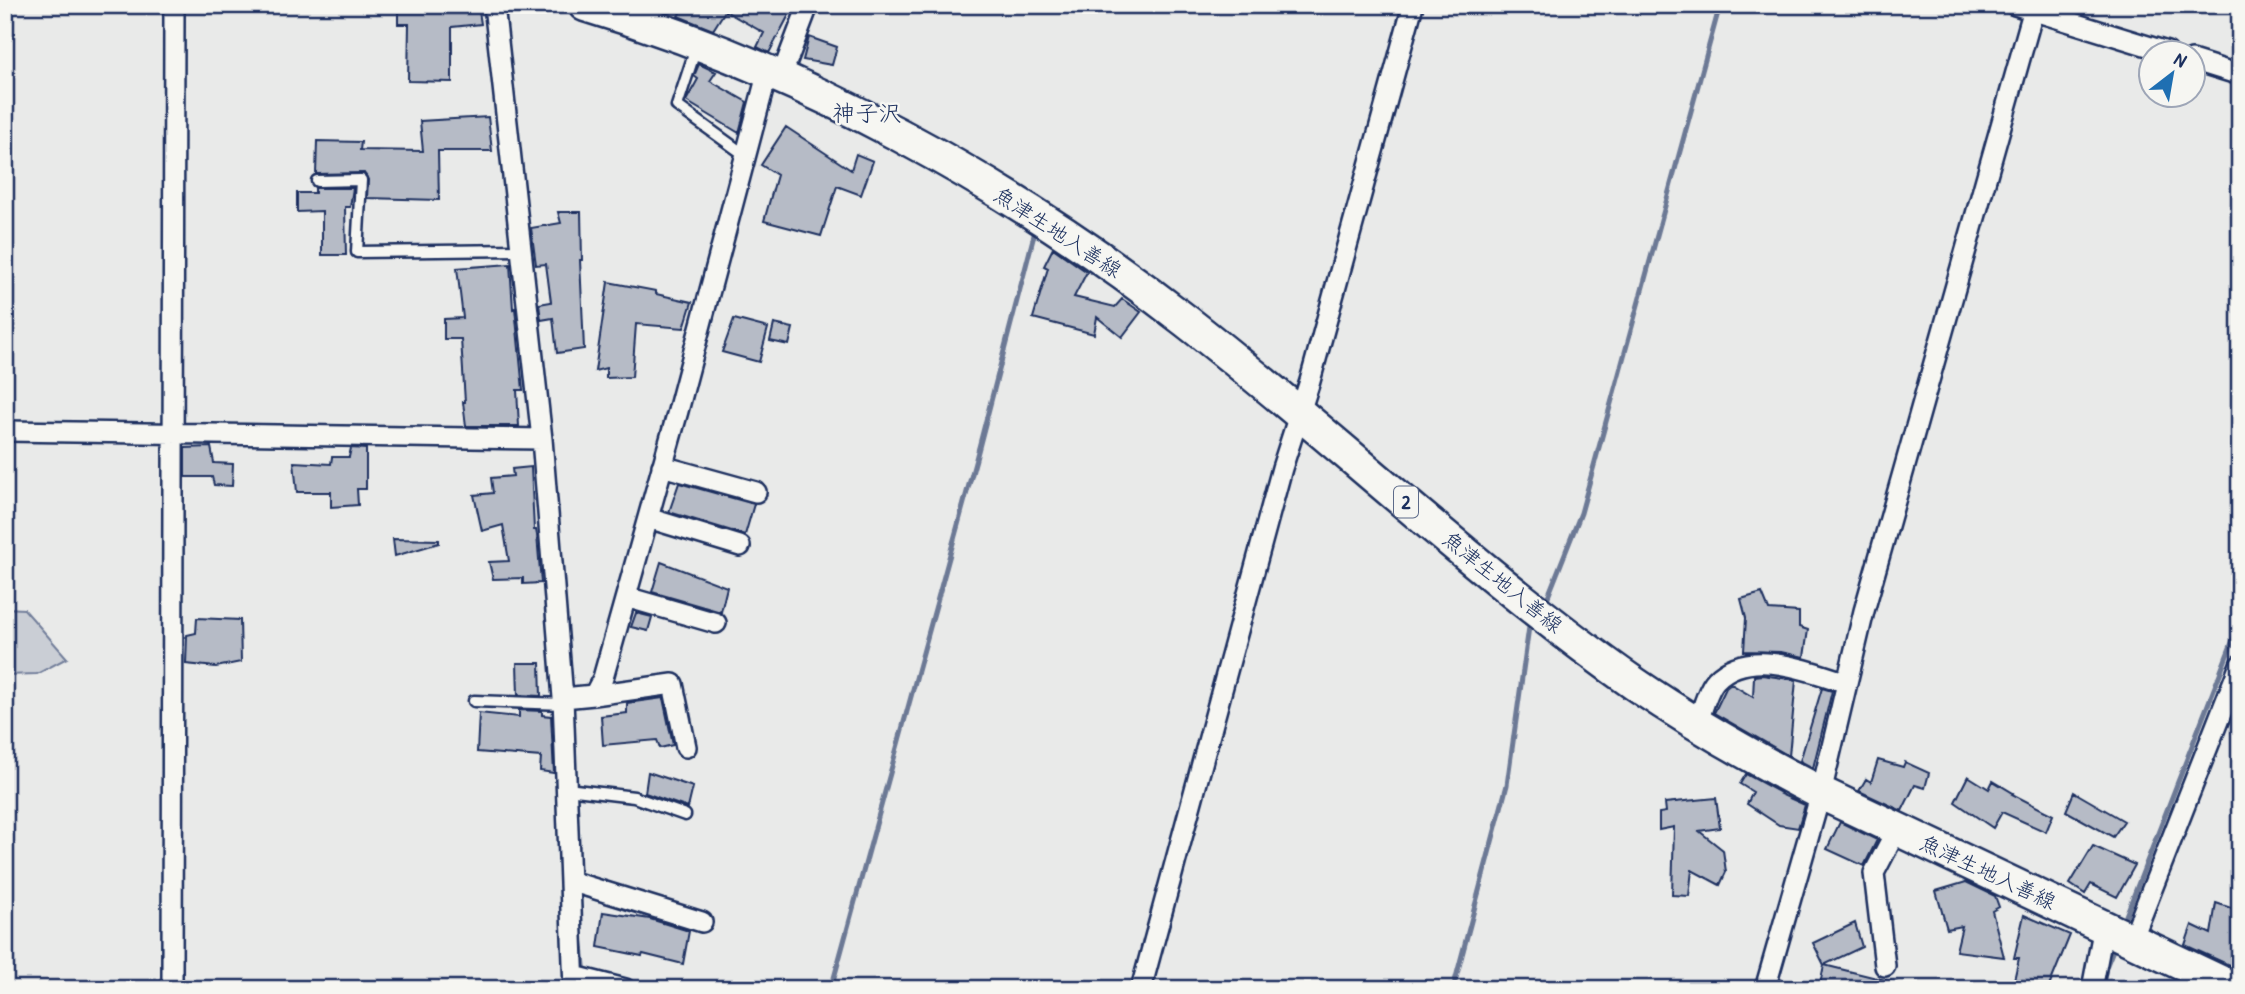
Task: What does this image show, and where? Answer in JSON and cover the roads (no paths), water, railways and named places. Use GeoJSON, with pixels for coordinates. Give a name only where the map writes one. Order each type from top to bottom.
{"type":"FeatureCollection","features":[{"type":"Feature","properties":{"kind":"main road","name":"魚津生地入善線"},"geometry":{"type":"LineString","coordinates":[[585,5],[774,74],[894,132],[1038,216],[1185,320],[1538,611],[1634,683],[1697,725],[1821,793],[2235,989]]}},
{"type":"Feature","properties":{"kind":"street"},"geometry":{"type":"LineString","coordinates":[[172,989],[174,5]]}},
{"type":"Feature","properties":{"kind":"street"},"geometry":{"type":"LineString","coordinates":[[494,5],[542,439],[564,701],[574,982],[625,989]]}},
{"type":"Feature","properties":{"kind":"street"},"geometry":{"type":"LineString","coordinates":[[594,695],[603,678],[626,597],[745,155],[774,74],[806,11],[803,5]]}},
{"type":"Feature","properties":{"kind":"street"},"geometry":{"type":"LineString","coordinates":[[1141,989],[1298,412],[1310,381],[1413,5]]}},
{"type":"Feature","properties":{"kind":"street"},"geometry":{"type":"LineString","coordinates":[[1765,989],[1821,793],[1868,598],[2028,7],[2136,42]]}},
{"type":"Feature","properties":{"kind":"street"},"geometry":{"type":"LineString","coordinates":[[2206,64],[2240,75]]}},
{"type":"Feature","properties":{"kind":"street"},"geometry":{"type":"LineString","coordinates":[[5,431],[542,439]]}},
{"type":"Feature","properties":{"kind":"street"},"geometry":{"type":"LineString","coordinates":[[662,466],[756,492]]}},
{"type":"Feature","properties":{"kind":"street"},"geometry":{"type":"LineString","coordinates":[[648,518],[740,545]]}},
{"type":"Feature","properties":{"kind":"street"},"geometry":{"type":"LineString","coordinates":[[626,597],[716,623]]}},
{"type":"Feature","properties":{"kind":"street"},"geometry":{"type":"LineString","coordinates":[[1697,725],[1714,681],[1733,667],[1755,662],[1798,667],[1847,683]]}},
{"type":"Feature","properties":{"kind":"street"},"geometry":{"type":"LineString","coordinates":[[2092,989],[2240,665]]}},
{"type":"Feature","properties":{"kind":"street"},"geometry":{"type":"LineString","coordinates":[[564,701],[673,684],[686,747]]}},
{"type":"Feature","properties":{"kind":"street"},"geometry":{"type":"LineString","coordinates":[[1885,966],[1874,873],[1897,829]]}},
{"type":"Feature","properties":{"kind":"street"},"geometry":{"type":"LineString","coordinates":[[570,881],[702,922]]}},
{"type":"Feature","properties":{"kind":"lane"},"geometry":{"type":"LineString","coordinates":[[697,44],[677,106],[745,155]]}},
{"type":"Feature","properties":{"kind":"lane"},"geometry":{"type":"LineString","coordinates":[[317,181],[361,180],[357,251],[521,250]]}},
{"type":"Feature","properties":{"kind":"lane"},"geometry":{"type":"LineString","coordinates":[[474,701],[564,701]]}},
{"type":"Feature","properties":{"kind":"lane"},"geometry":{"type":"LineString","coordinates":[[567,789],[634,797],[685,815]]}},
{"type":"Feature","properties":{"kind":"waterway"},"geometry":{"type":"LineString","coordinates":[[1545,604],[1581,513],[1720,5]]}},
{"type":"Feature","properties":{"kind":"waterway"},"geometry":{"type":"LineString","coordinates":[[831,989],[976,459],[1035,231]]}},
{"type":"Feature","properties":{"kind":"waterway"},"geometry":{"type":"LineString","coordinates":[[1453,989],[1507,785],[1529,627],[1534,620]]}},
{"type":"Feature","properties":{"kind":"waterway"},"geometry":{"type":"LineString","coordinates":[[2122,926],[2240,622]]}},
{"type":"Feature","properties":{"kind":"waterway"},"geometry":{"type":"LineString","coordinates":[[581,936],[585,975]]}},
{"type":"Feature","properties":{"kind":"waterway"},"geometry":{"type":"LineString","coordinates":[[2102,989],[2106,967],[2115,945]]}},
{"type":"Feature","properties":{"kind":"district","name":"神子沢"},"geometry":{"type":"Point","coordinates":[867,112]}}]}
